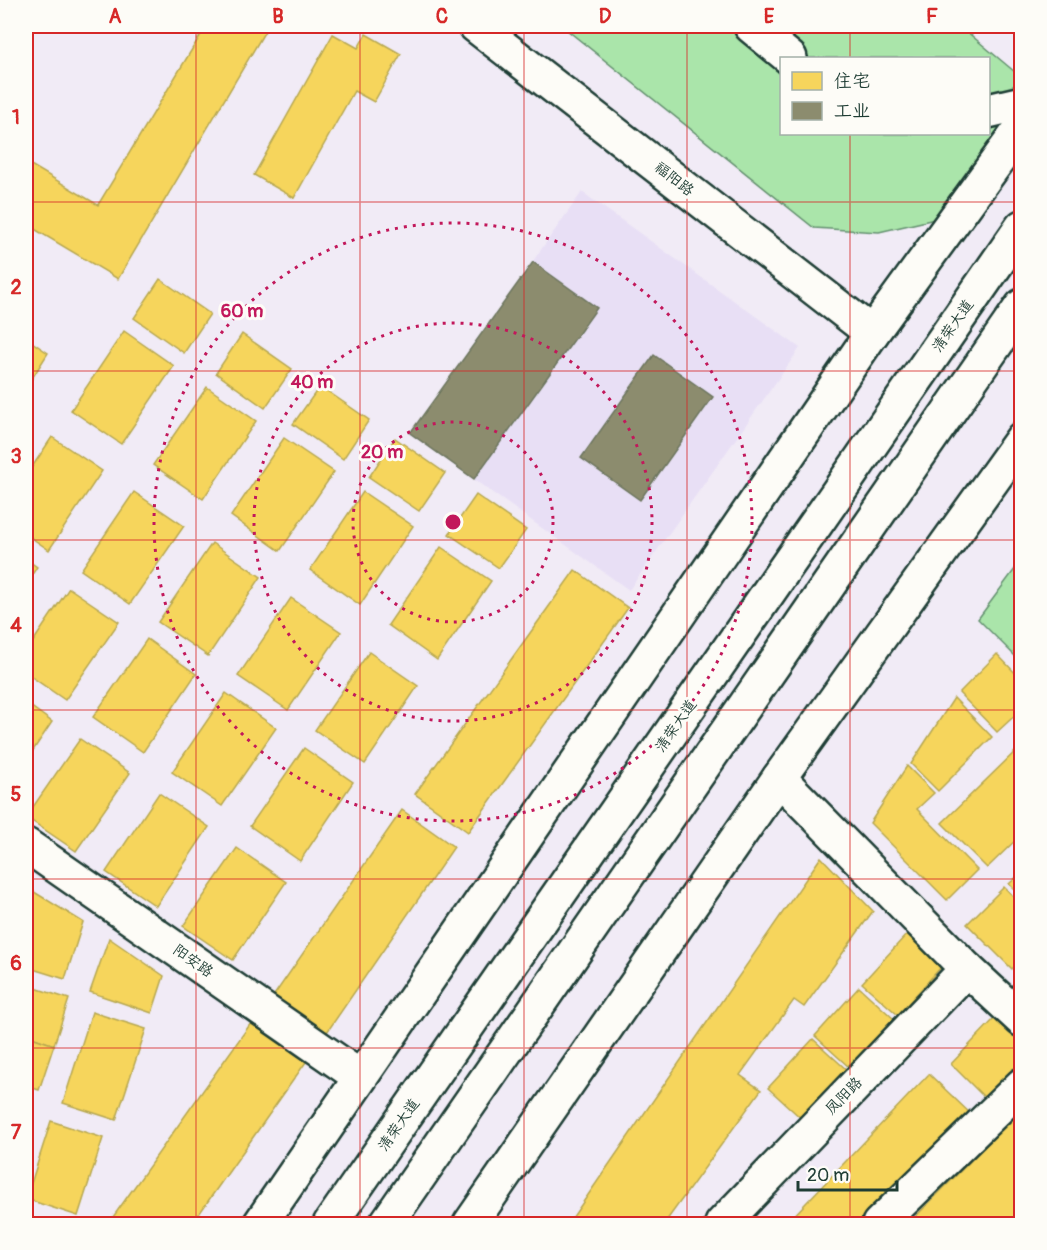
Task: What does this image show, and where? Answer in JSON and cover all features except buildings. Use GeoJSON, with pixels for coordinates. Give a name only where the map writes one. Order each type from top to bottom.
{"type":"FeatureCollection","features":[{"type":"Feature","properties":{"kind":"main road","name":"福阳路"},"geometry":{"type":"LineString","coordinates":[[476,26],[872,333]]}},
{"type":"Feature","properties":{"kind":"main road"},"geometry":{"type":"LineString","coordinates":[[751,26],[789,57]]}},
{"type":"Feature","properties":{"kind":"main road"},"geometry":{"type":"LineString","coordinates":[[990,111],[1022,103]]}},
{"type":"Feature","properties":{"kind":"main road"},"geometry":{"type":"LineString","coordinates":[[260,1224],[872,333],[1022,127]]}},
{"type":"Feature","properties":{"kind":"main road","name":"清荣大道"},"geometry":{"type":"LineString","coordinates":[[330,1224],[1022,227]]}},
{"type":"Feature","properties":{"kind":"main road"},"geometry":{"type":"LineString","coordinates":[[386,1224],[1022,306]]}},
{"type":"Feature","properties":{"kind":"main road"},"geometry":{"type":"LineString","coordinates":[[470,1224],[780,778],[1022,439]]}},
{"type":"Feature","properties":{"kind":"main road"},"geometry":{"type":"LineString","coordinates":[[780,778],[967,969],[1022,1020]]}},
{"type":"Feature","properties":{"kind":"main road","name":"阳安路"},"geometry":{"type":"LineString","coordinates":[[26,845],[360,1077]]}},
{"type":"Feature","properties":{"kind":"main road","name":"凤阳路"},"geometry":{"type":"LineString","coordinates":[[722,1224],[967,969]]}},
{"type":"Feature","properties":{"kind":"main road"},"geometry":{"type":"LineString","coordinates":[[879,1224],[1022,1085]]}},
{"type":"Feature","properties":{"kind":"shaded area"},"geometry":{"type":"Polygon","coordinates":[[[582,192],[800,348],[629,590],[410,434],[582,192]]]}},
{"type":"Feature","properties":{"kind":"green space"},"geometry":{"type":"Polygon","coordinates":[[[562,26],[960,26],[1021,77],[1021,110],[939,218],[879,232],[814,228],[562,26]]]}},
{"type":"Feature","properties":{"kind":"green space"},"geometry":{"type":"Polygon","coordinates":[[[1021,561],[1021,662],[978,619],[1021,561]]]}}]}
